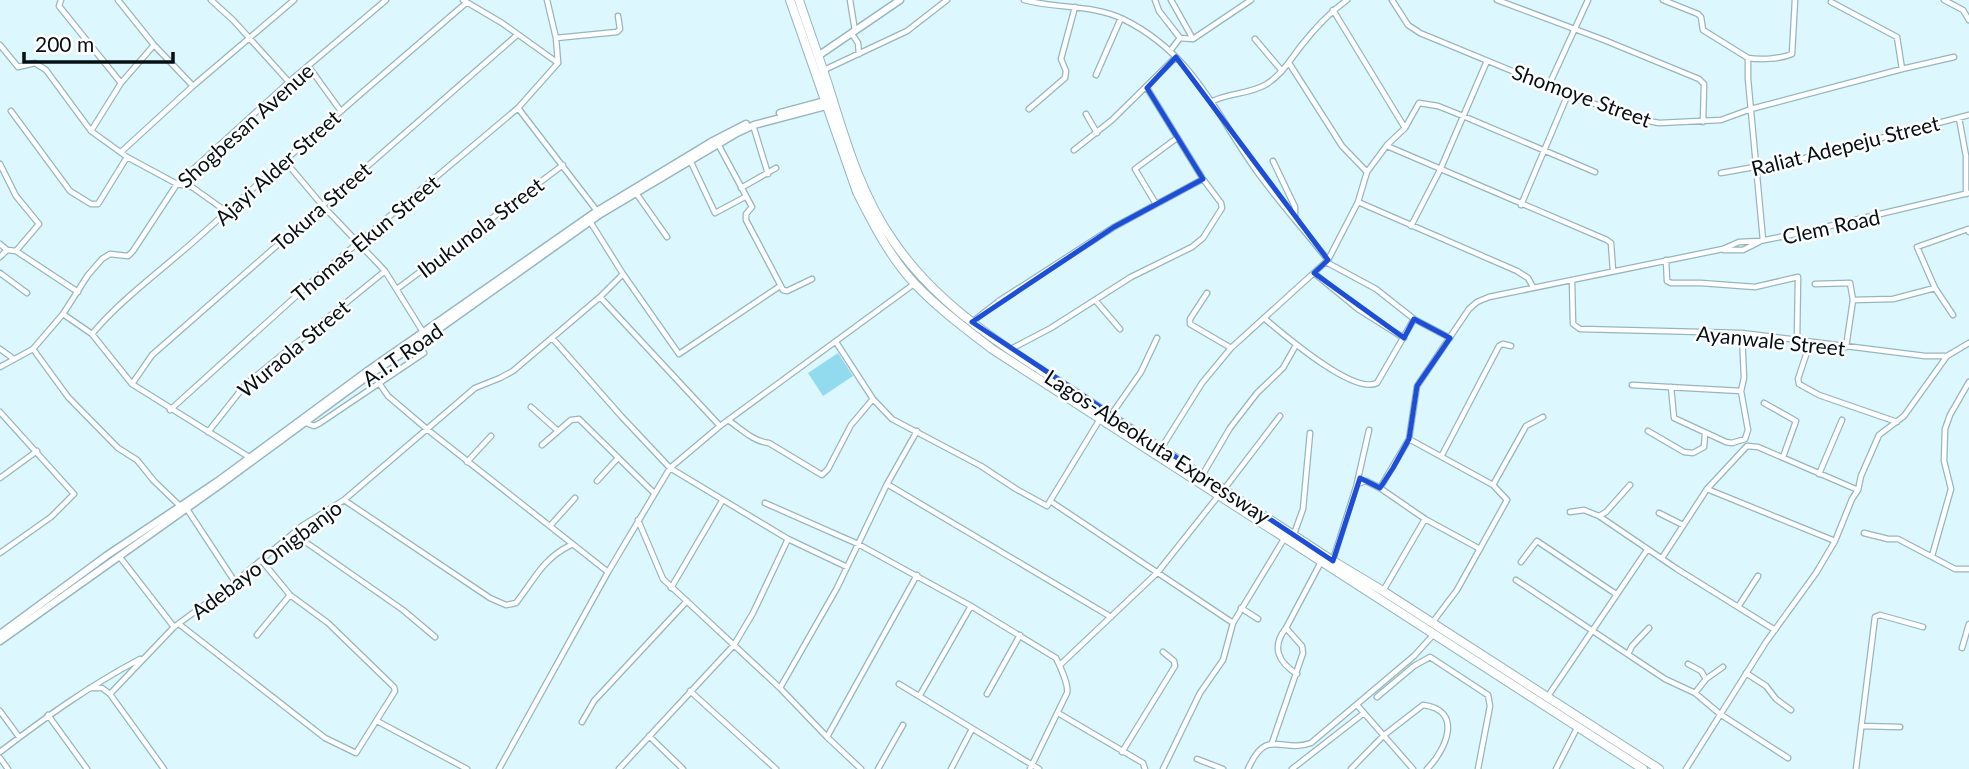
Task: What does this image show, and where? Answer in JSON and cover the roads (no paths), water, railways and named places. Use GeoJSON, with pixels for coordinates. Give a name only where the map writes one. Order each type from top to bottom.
{"type":"FeatureCollection","features":[{"type":"Feature","properties":{"kind":"highway","name":"Lagos-Abeokuta Expressway"},"geometry":{"type":"LineString","coordinates":[[790,0],[842,157],[860,199],[876,229],[915,284],[947,314],[992,349],[1100,418],[1294,534],[1659,769]]}},
{"type":"Feature","properties":{"kind":"highway","name":"Lagos-Abeokuta Expressway"},"geometry":{"type":"LineString","coordinates":[[799,0],[850,156],[880,220],[919,274],[936,292],[972,323],[1010,350],[1203,474],[1284,538],[1643,769]]}},
{"type":"Feature","properties":{"kind":"street"},"geometry":{"type":"LineString","coordinates":[[61,0],[59,6],[121,83]]}},
{"type":"Feature","properties":{"kind":"street"},"geometry":{"type":"LineString","coordinates":[[118,0],[193,86]]}},
{"type":"Feature","properties":{"kind":"street"},"geometry":{"type":"LineString","coordinates":[[211,0],[251,39],[289,82]]}},
{"type":"Feature","properties":{"kind":"street"},"geometry":{"type":"LineString","coordinates":[[121,152],[294,0]]}},
{"type":"Feature","properties":{"kind":"street","name":"Shogbesan Avenue"},"geometry":{"type":"LineString","coordinates":[[0,367],[33,349],[63,314],[88,275],[102,259],[110,254],[128,256],[133,251],[177,184],[289,82],[386,0]]}},
{"type":"Feature","properties":{"kind":"street"},"geometry":{"type":"LineString","coordinates":[[547,0],[556,38],[558,63]]}},
{"type":"Feature","properties":{"kind":"street"},"geometry":{"type":"LineString","coordinates":[[850,0],[859,54]]}},
{"type":"Feature","properties":{"kind":"street"},"geometry":{"type":"LineString","coordinates":[[818,56],[900,0]]}},
{"type":"Feature","properties":{"kind":"street"},"geometry":{"type":"LineString","coordinates":[[823,71],[907,31],[947,0]]}},
{"type":"Feature","properties":{"kind":"street"},"geometry":{"type":"LineString","coordinates":[[1024,0],[1075,7],[1121,18],[1170,51],[1213,101],[1260,175],[1327,261],[1376,289],[1414,319],[1450,338]]}},
{"type":"Feature","properties":{"kind":"street"},"geometry":{"type":"LineString","coordinates":[[1154,0],[1180,38],[1194,39],[1251,0]]}},
{"type":"Feature","properties":{"kind":"street"},"geometry":{"type":"LineString","coordinates":[[1171,0],[1194,39]]}},
{"type":"Feature","properties":{"kind":"street"},"geometry":{"type":"LineString","coordinates":[[1213,101],[1226,95],[1263,87],[1282,71],[1299,47],[1333,10],[1347,0]]}},
{"type":"Feature","properties":{"kind":"street","name":"Shomoye Street"},"geometry":{"type":"LineString","coordinates":[[1392,0],[1413,29],[1568,94],[1644,121],[1680,124],[1721,120],[1751,109],[1954,57]]}},
{"type":"Feature","properties":{"kind":"street"},"geometry":{"type":"LineString","coordinates":[[1497,0],[1703,81],[1703,122]]}},
{"type":"Feature","properties":{"kind":"street"},"geometry":{"type":"LineString","coordinates":[[1549,85],[1588,0]]}},
{"type":"Feature","properties":{"kind":"street"},"geometry":{"type":"LineString","coordinates":[[1663,0],[1698,14],[1702,17],[1703,30],[1748,58],[1777,58],[1792,54],[1795,0]]}},
{"type":"Feature","properties":{"kind":"street"},"geometry":{"type":"LineString","coordinates":[[1944,0],[1963,10],[1969,20]]}},
{"type":"Feature","properties":{"kind":"street"},"geometry":{"type":"LineString","coordinates":[[464,1],[558,63]]}},
{"type":"Feature","properties":{"kind":"street","name":"Ajayi Alder Street"},"geometry":{"type":"LineString","coordinates":[[92,334],[108,316],[464,1]]}},
{"type":"Feature","properties":{"kind":"street"},"geometry":{"type":"LineString","coordinates":[[1831,2],[1897,37],[1902,69]]}},
{"type":"Feature","properties":{"kind":"street"},"geometry":{"type":"LineString","coordinates":[[1963,10],[1969,6]]}},
{"type":"Feature","properties":{"kind":"street"},"geometry":{"type":"LineString","coordinates":[[1029,109],[1065,78],[1066,71],[1061,59],[1075,7]]}},
{"type":"Feature","properties":{"kind":"street"},"geometry":{"type":"LineString","coordinates":[[1333,10],[1405,128]]}},
{"type":"Feature","properties":{"kind":"street"},"geometry":{"type":"LineString","coordinates":[[556,38],[617,32],[620,29],[618,16]]}},
{"type":"Feature","properties":{"kind":"street"},"geometry":{"type":"LineString","coordinates":[[1096,75],[1121,18]]}},
{"type":"Feature","properties":{"kind":"street","name":"Tokura Street"},"geometry":{"type":"LineString","coordinates":[[132,384],[152,355],[517,35]]}},
{"type":"Feature","properties":{"kind":"street"},"geometry":{"type":"LineString","coordinates":[[1170,51],[1180,38]]}},
{"type":"Feature","properties":{"kind":"street"},"geometry":{"type":"LineString","coordinates":[[1255,39],[1282,71]]}},
{"type":"Feature","properties":{"kind":"street"},"geometry":{"type":"LineString","coordinates":[[0,45],[18,67],[35,63],[46,71],[91,131],[127,157],[177,184],[192,187],[227,212]]}},
{"type":"Feature","properties":{"kind":"street"},"geometry":{"type":"LineString","coordinates":[[91,131],[121,83],[155,45]]}},
{"type":"Feature","properties":{"kind":"street"},"geometry":{"type":"LineString","coordinates":[[1074,150],[1147,88],[1176,57]]}},
{"type":"Feature","properties":{"kind":"street"},"geometry":{"type":"LineString","coordinates":[[1748,58],[1762,241]]}},
{"type":"Feature","properties":{"kind":"street"},"geometry":{"type":"LineString","coordinates":[[1411,226],[1440,170],[1487,61]]}},
{"type":"Feature","properties":{"kind":"street","name":"Thomas Ekun Street"},"geometry":{"type":"LineString","coordinates":[[170,410],[315,279],[518,108],[558,63]]}},
{"type":"Feature","properties":{"kind":"street"},"geometry":{"type":"LineString","coordinates":[[1289,63],[1342,146],[1367,172]]}},
{"type":"Feature","properties":{"kind":"street"},"geometry":{"type":"LineString","coordinates":[[309,67],[340,110]]}},
{"type":"Feature","properties":{"kind":"street"},"geometry":{"type":"LineString","coordinates":[[1010,350],[1051,328],[1136,274],[1192,247],[1200,241],[1222,205],[1147,88]]}},
{"type":"Feature","properties":{"kind":"street"},"geometry":{"type":"LineString","coordinates":[[1521,205],[1568,94]]}},
{"type":"Feature","properties":{"kind":"street"},"geometry":{"type":"LineString","coordinates":[[1162,447],[1197,389],[1231,348],[1327,261],[1358,202],[1367,172],[1387,145],[1405,128],[1422,102],[1463,116],[1595,172]]}},
{"type":"Feature","properties":{"kind":"street","name":"A.I.T Road"},"geometry":{"type":"LineString","coordinates":[[0,634],[88,569],[184,508],[249,457],[597,211],[636,193],[753,125],[825,104]]}},
{"type":"Feature","properties":{"kind":"street","name":"A.I.T Road"},"geometry":{"type":"LineString","coordinates":[[0,641],[372,373],[591,223],[618,201],[735,128],[758,119],[825,104]]}},
{"type":"Feature","properties":{"kind":"street"},"geometry":{"type":"LineString","coordinates":[[518,108],[597,211]]}},
{"type":"Feature","properties":{"kind":"street"},"geometry":{"type":"LineString","coordinates":[[11,111],[70,191],[91,204],[98,204],[127,157]]}},
{"type":"Feature","properties":{"kind":"street"},"geometry":{"type":"LineString","coordinates":[[1086,114],[1097,133]]}},
{"type":"Feature","properties":{"kind":"street","name":"Raliat Adepeju Street"},"geometry":{"type":"LineString","coordinates":[[1721,173],[1805,158],[1969,115]]}},
{"type":"Feature","properties":{"kind":"street"},"geometry":{"type":"LineString","coordinates":[[1959,118],[1966,156],[1967,193]]}},
{"type":"Feature","properties":{"kind":"street"},"geometry":{"type":"LineString","coordinates":[[753,125],[768,174]]}},
{"type":"Feature","properties":{"kind":"street"},"geometry":{"type":"LineString","coordinates":[[1156,204],[1135,169],[1178,138]]}},
{"type":"Feature","properties":{"kind":"street"},"geometry":{"type":"LineString","coordinates":[[718,143],[752,207],[744,216],[780,286],[787,291],[812,279]]}},
{"type":"Feature","properties":{"kind":"street"},"geometry":{"type":"LineString","coordinates":[[1387,145],[1609,241],[1613,271]]}},
{"type":"Feature","properties":{"kind":"street"},"geometry":{"type":"LineString","coordinates":[[690,160],[715,213],[746,197]]}},
{"type":"Feature","properties":{"kind":"street"},"geometry":{"type":"LineString","coordinates":[[285,161],[322,205],[385,271],[423,332]]}},
{"type":"Feature","properties":{"kind":"street"},"geometry":{"type":"LineString","coordinates":[[1273,161],[1295,207],[1295,219]]}},
{"type":"Feature","properties":{"kind":"street"},"geometry":{"type":"LineString","coordinates":[[0,164],[16,197],[39,224],[16,251]]}},
{"type":"Feature","properties":{"kind":"street","name":"Ibukunola Street"},"geometry":{"type":"LineString","coordinates":[[397,289],[563,165]]}},
{"type":"Feature","properties":{"kind":"street"},"geometry":{"type":"LineString","coordinates":[[741,188],[776,168]]}},
{"type":"Feature","properties":{"kind":"street"},"geometry":{"type":"LineString","coordinates":[[972,323],[1037,276],[1114,227],[1203,179]]}},
{"type":"Feature","properties":{"kind":"street"},"geometry":{"type":"LineString","coordinates":[[636,193],[667,237]]}},
{"type":"Feature","properties":{"kind":"street","name":"Clem Road"},"geometry":{"type":"LineString","coordinates":[[1666,260],[1723,249],[1743,250],[1762,241],[1900,211],[1967,193]]}},
{"type":"Feature","properties":{"kind":"street"},"geometry":{"type":"LineString","coordinates":[[1358,202],[1517,271],[1528,278],[1533,287]]}},
{"type":"Feature","properties":{"kind":"street"},"geometry":{"type":"LineString","coordinates":[[591,223],[679,354],[780,286]]}},
{"type":"Feature","properties":{"kind":"street"},"geometry":{"type":"LineString","coordinates":[[1952,315],[1917,247],[1968,229],[1969,232]]}},
{"type":"Feature","properties":{"kind":"street"},"geometry":{"type":"LineString","coordinates":[[0,244],[7,250],[16,251],[78,292]]}},
{"type":"Feature","properties":{"kind":"street"},"geometry":{"type":"LineString","coordinates":[[0,257],[7,250]]}},
{"type":"Feature","properties":{"kind":"street"},"geometry":{"type":"LineString","coordinates":[[1380,488],[1409,439],[1415,391],[1469,309],[1489,297],[1666,260],[1667,281],[1671,283],[1755,287],[1798,277],[1797,340]]}},
{"type":"Feature","properties":{"kind":"street","name":"Wuraola Street"},"geometry":{"type":"LineString","coordinates":[[208,432],[245,385],[385,271]]}},
{"type":"Feature","properties":{"kind":"street"},"geometry":{"type":"LineString","coordinates":[[0,273],[27,293]]}},
{"type":"Feature","properties":{"kind":"street"},"geometry":{"type":"LineString","coordinates":[[1314,273],[1358,309],[1404,338]]}},
{"type":"Feature","properties":{"kind":"street","name":"Adebayo Onigbanjo"},"geometry":{"type":"LineString","coordinates":[[110,694],[174,627],[262,561],[302,526],[344,500],[475,388],[513,370],[600,298],[623,274]]}},
{"type":"Feature","properties":{"kind":"street","name":"Ayanwale Street"},"geometry":{"type":"LineString","coordinates":[[1572,280],[1575,328],[1742,333],[1925,356],[1947,356]]}},
{"type":"Feature","properties":{"kind":"street"},"geometry":{"type":"LineString","coordinates":[[1815,284],[1850,283],[1853,300],[1846,347]]}},
{"type":"Feature","properties":{"kind":"street"},"geometry":{"type":"LineString","coordinates":[[499,769],[608,572],[670,468],[729,419],[915,284]]}},
{"type":"Feature","properties":{"kind":"street"},"geometry":{"type":"LineString","coordinates":[[1853,300],[1893,299],[1936,288]]}},
{"type":"Feature","properties":{"kind":"street"},"geometry":{"type":"LineString","coordinates":[[1207,293],[1190,319],[1190,324],[1231,348]]}},
{"type":"Feature","properties":{"kind":"street"},"geometry":{"type":"LineString","coordinates":[[600,298],[720,426]]}},
{"type":"Feature","properties":{"kind":"street"},"geometry":{"type":"LineString","coordinates":[[1095,300],[1120,329]]}},
{"type":"Feature","properties":{"kind":"street"},"geometry":{"type":"LineString","coordinates":[[63,314],[92,334],[132,384],[249,457]]}},
{"type":"Feature","properties":{"kind":"street"},"geometry":{"type":"LineString","coordinates":[[1264,318],[1332,370],[1367,385],[1377,383],[1414,319]]}},
{"type":"Feature","properties":{"kind":"street"},"geometry":{"type":"LineString","coordinates":[[1671,387],[1674,418],[1705,434],[1732,443],[1745,439],[1748,430],[1741,391],[1744,378],[1742,333]]}},
{"type":"Feature","properties":{"kind":"street"},"geometry":{"type":"LineString","coordinates":[[552,338],[670,468],[788,539],[847,567]]}},
{"type":"Feature","properties":{"kind":"street"},"geometry":{"type":"LineString","coordinates":[[1111,415],[1141,372],[1157,338]]}},
{"type":"Feature","properties":{"kind":"street"},"geometry":{"type":"LineString","coordinates":[[836,342],[873,399],[892,419],[1047,506],[1100,418]]}},
{"type":"Feature","properties":{"kind":"street"},"geometry":{"type":"LineString","coordinates":[[1810,342],[1798,379],[1799,384],[1819,395],[1897,422]]}},
{"type":"Feature","properties":{"kind":"street"},"geometry":{"type":"LineString","coordinates":[[1686,769],[1746,673],[1816,573],[1835,541],[1879,435],[1897,422],[1947,356],[1969,343]]}},
{"type":"Feature","properties":{"kind":"street"},"geometry":{"type":"LineString","coordinates":[[1203,474],[1230,428],[1257,393],[1283,368],[1296,345]]}},
{"type":"Feature","properties":{"kind":"street"},"geometry":{"type":"LineString","coordinates":[[1442,455],[1499,346],[1511,346]]}},
{"type":"Feature","properties":{"kind":"street"},"geometry":{"type":"LineString","coordinates":[[0,349],[15,359]]}},
{"type":"Feature","properties":{"kind":"street"},"geometry":{"type":"LineString","coordinates":[[33,349],[68,397],[118,448],[137,460],[154,481],[184,508],[235,582]]}},
{"type":"Feature","properties":{"kind":"street"},"geometry":{"type":"LineString","coordinates":[[306,423],[316,425],[424,353]]}},
{"type":"Feature","properties":{"kind":"street"},"geometry":{"type":"LineString","coordinates":[[399,356],[406,366]]}},
{"type":"Feature","properties":{"kind":"street"},"geometry":{"type":"LineString","coordinates":[[372,373],[378,385],[428,430],[608,572]]}},
{"type":"Feature","properties":{"kind":"street"},"geometry":{"type":"LineString","coordinates":[[1933,556],[1951,489],[1944,461],[1945,429],[1969,383]]}},
{"type":"Feature","properties":{"kind":"street"},"geometry":{"type":"LineString","coordinates":[[1632,385],[1741,391]]}},
{"type":"Feature","properties":{"kind":"street"},"geometry":{"type":"LineString","coordinates":[[729,419],[753,438],[769,443],[822,475],[828,470],[851,425],[873,399]]}},
{"type":"Feature","properties":{"kind":"street"},"geometry":{"type":"LineString","coordinates":[[1764,403],[1796,421],[1783,457]]}},
{"type":"Feature","properties":{"kind":"street"},"geometry":{"type":"LineString","coordinates":[[531,407],[558,431]]}},
{"type":"Feature","properties":{"kind":"street"},"geometry":{"type":"LineString","coordinates":[[0,412],[37,451],[74,497],[0,553]]}},
{"type":"Feature","properties":{"kind":"street"},"geometry":{"type":"LineString","coordinates":[[1060,664],[1157,573],[1280,416]]}},
{"type":"Feature","properties":{"kind":"street"},"geometry":{"type":"LineString","coordinates":[[1493,485],[1527,426],[1542,417]]}},
{"type":"Feature","properties":{"kind":"street"},"geometry":{"type":"LineString","coordinates":[[542,445],[571,420],[579,419],[653,493]]}},
{"type":"Feature","properties":{"kind":"street"},"geometry":{"type":"LineString","coordinates":[[1819,474],[1842,420]]}},
{"type":"Feature","properties":{"kind":"street"},"geometry":{"type":"LineString","coordinates":[[1333,561],[1357,484],[1370,430]]}},
{"type":"Feature","properties":{"kind":"street"},"geometry":{"type":"LineString","coordinates":[[780,688],[847,567],[887,484],[917,431]]}},
{"type":"Feature","properties":{"kind":"street"},"geometry":{"type":"LineString","coordinates":[[1648,431],[1684,452],[1693,453],[1704,447],[1705,434]]}},
{"type":"Feature","properties":{"kind":"street"},"geometry":{"type":"LineString","coordinates":[[1294,534],[1303,509],[1310,433]]}},
{"type":"Feature","properties":{"kind":"street"},"geometry":{"type":"LineString","coordinates":[[467,462],[491,436]]}},
{"type":"Feature","properties":{"kind":"street"},"geometry":{"type":"LineString","coordinates":[[1409,439],[1493,485],[1507,500],[1457,590],[1432,623]]}},
{"type":"Feature","properties":{"kind":"street"},"geometry":{"type":"LineString","coordinates":[[1662,558],[1707,489],[1747,446],[1758,447],[1858,490]]}},
{"type":"Feature","properties":{"kind":"street"},"geometry":{"type":"LineString","coordinates":[[0,478],[37,451]]}},
{"type":"Feature","properties":{"kind":"street"},"geometry":{"type":"LineString","coordinates":[[597,481],[617,459]]}},
{"type":"Feature","properties":{"kind":"street"},"geometry":{"type":"LineString","coordinates":[[1357,484],[1366,481],[1380,488],[1425,519],[1480,549]]}},
{"type":"Feature","properties":{"kind":"street"},"geometry":{"type":"LineString","coordinates":[[887,484],[1111,617]]}},
{"type":"Feature","properties":{"kind":"street"},"geometry":{"type":"LineString","coordinates":[[1600,516],[1630,485]]}},
{"type":"Feature","properties":{"kind":"street"},"geometry":{"type":"LineString","coordinates":[[1707,489],[1835,541]]}},
{"type":"Feature","properties":{"kind":"street"},"geometry":{"type":"LineString","coordinates":[[550,526],[575,498]]}},
{"type":"Feature","properties":{"kind":"street"},"geometry":{"type":"LineString","coordinates":[[344,500],[490,598],[506,605],[516,603],[553,554],[571,545]]}},
{"type":"Feature","properties":{"kind":"street"},"geometry":{"type":"LineString","coordinates":[[671,588],[722,500]]}},
{"type":"Feature","properties":{"kind":"street"},"geometry":{"type":"LineString","coordinates":[[1050,501],[1233,623]]}},
{"type":"Feature","properties":{"kind":"street"},"geometry":{"type":"LineString","coordinates":[[765,503],[858,544],[917,575],[1053,655],[1060,664],[1068,690],[1031,767]]}},
{"type":"Feature","properties":{"kind":"street"},"geometry":{"type":"LineString","coordinates":[[1570,512],[1584,510],[1600,516],[1647,550],[1775,630]]}},
{"type":"Feature","properties":{"kind":"street"},"geometry":{"type":"LineString","coordinates":[[1659,513],[1683,525]]}},
{"type":"Feature","properties":{"kind":"street"},"geometry":{"type":"LineString","coordinates":[[1383,591],[1425,519]]}},
{"type":"Feature","properties":{"kind":"street"},"geometry":{"type":"LineString","coordinates":[[638,520],[657,569],[671,588],[780,688],[861,769]]}},
{"type":"Feature","properties":{"kind":"street"},"geometry":{"type":"LineString","coordinates":[[1864,533],[1884,539],[1898,539],[1955,569],[1969,569]]}},
{"type":"Feature","properties":{"kind":"street"},"geometry":{"type":"LineString","coordinates":[[293,534],[384,596],[435,636]]}},
{"type":"Feature","properties":{"kind":"street"},"geometry":{"type":"LineString","coordinates":[[1166,768],[1200,693],[1223,660],[1233,623],[1284,538]]}},
{"type":"Feature","properties":{"kind":"street"},"geometry":{"type":"LineString","coordinates":[[619,769],[734,645],[753,613],[788,539]]}},
{"type":"Feature","properties":{"kind":"street"},"geometry":{"type":"LineString","coordinates":[[1521,562],[1537,541],[1616,594]]}},
{"type":"Feature","properties":{"kind":"street"},"geometry":{"type":"LineString","coordinates":[[1548,697],[1647,550]]}},
{"type":"Feature","properties":{"kind":"street"},"geometry":{"type":"LineString","coordinates":[[119,556],[174,627]]}},
{"type":"Feature","properties":{"kind":"street"},"geometry":{"type":"LineString","coordinates":[[179,624],[325,738],[352,753],[358,751],[395,691],[394,687],[328,623],[290,595],[262,561]]}},
{"type":"Feature","properties":{"kind":"street"},"geometry":{"type":"LineString","coordinates":[[1297,674],[1284,664],[1277,651],[1278,640],[1321,562]]}},
{"type":"Feature","properties":{"kind":"street"},"geometry":{"type":"LineString","coordinates":[[827,737],[917,575]]}},
{"type":"Feature","properties":{"kind":"street"},"geometry":{"type":"LineString","coordinates":[[1738,607],[1758,576]]}},
{"type":"Feature","properties":{"kind":"street"},"geometry":{"type":"LineString","coordinates":[[1516,580],[1665,679],[1695,694],[1720,714],[1788,758]]}},
{"type":"Feature","properties":{"kind":"street"},"geometry":{"type":"LineString","coordinates":[[257,635],[290,595]]}},
{"type":"Feature","properties":{"kind":"street"},"geometry":{"type":"LineString","coordinates":[[582,722],[594,701],[687,601]]}},
{"type":"Feature","properties":{"kind":"street"},"geometry":{"type":"LineString","coordinates":[[920,695],[971,606]]}},
{"type":"Feature","properties":{"kind":"street"},"geometry":{"type":"LineString","coordinates":[[1241,608],[1258,619]]}},
{"type":"Feature","properties":{"kind":"street"},"geometry":{"type":"LineString","coordinates":[[1856,769],[1875,617],[1881,615],[1923,626]]}},
{"type":"Feature","properties":{"kind":"street"},"geometry":{"type":"LineString","coordinates":[[1962,648],[1969,624]]}},
{"type":"Feature","properties":{"kind":"street"},"geometry":{"type":"LineString","coordinates":[[1272,743],[1303,653],[1302,646],[1286,628]]}},
{"type":"Feature","properties":{"kind":"street"},"geometry":{"type":"LineString","coordinates":[[1628,654],[1649,628]]}},
{"type":"Feature","properties":{"kind":"street"},"geometry":{"type":"LineString","coordinates":[[1248,769],[1257,751],[1272,743],[1307,745],[1334,726],[1414,656],[1434,634]]}},
{"type":"Feature","properties":{"kind":"street"},"geometry":{"type":"LineString","coordinates":[[987,694],[1020,635]]}},
{"type":"Feature","properties":{"kind":"street"},"geometry":{"type":"LineString","coordinates":[[1122,752],[1175,666],[1174,661],[1163,652]]}},
{"type":"Feature","properties":{"kind":"street"},"geometry":{"type":"LineString","coordinates":[[0,752],[87,688],[144,657]]}},
{"type":"Feature","properties":{"kind":"street"},"geometry":{"type":"LineString","coordinates":[[1377,697],[1414,666],[1430,657],[1488,695],[1490,706],[1478,769]]}},
{"type":"Feature","properties":{"kind":"street"},"geometry":{"type":"LineString","coordinates":[[1688,664],[1701,671],[1706,679]]}},
{"type":"Feature","properties":{"kind":"street"},"geometry":{"type":"LineString","coordinates":[[1695,694],[1706,679],[1723,667]]}},
{"type":"Feature","properties":{"kind":"street"},"geometry":{"type":"LineString","coordinates":[[1746,673],[1766,686],[1776,699],[1791,709]]}},
{"type":"Feature","properties":{"kind":"street"},"geometry":{"type":"LineString","coordinates":[[899,684],[1031,767],[1039,769]]}},
{"type":"Feature","properties":{"kind":"street"},"geometry":{"type":"LineString","coordinates":[[87,688],[102,688],[110,694],[164,769]]}},
{"type":"Feature","properties":{"kind":"street"},"geometry":{"type":"LineString","coordinates":[[690,691],[775,769]]}},
{"type":"Feature","properties":{"kind":"street"},"geometry":{"type":"LineString","coordinates":[[1357,705],[1413,769]]}},
{"type":"Feature","properties":{"kind":"street"},"geometry":{"type":"LineString","coordinates":[[1351,769],[1383,736],[1418,707],[1430,706],[1438,709],[1447,719],[1448,729],[1442,749],[1427,769]]}},
{"type":"Feature","properties":{"kind":"street"},"geometry":{"type":"LineString","coordinates":[[0,711],[19,737]]}},
{"type":"Feature","properties":{"kind":"street"},"geometry":{"type":"LineString","coordinates":[[1058,713],[1143,763],[1145,769]]}},
{"type":"Feature","properties":{"kind":"street"},"geometry":{"type":"LineString","coordinates":[[1292,769],[1364,713]]}},
{"type":"Feature","properties":{"kind":"street"},"geometry":{"type":"LineString","coordinates":[[48,715],[87,769]]}},
{"type":"Feature","properties":{"kind":"street"},"geometry":{"type":"LineString","coordinates":[[377,721],[467,769]]}},
{"type":"Feature","properties":{"kind":"street"},"geometry":{"type":"LineString","coordinates":[[878,769],[903,725]]}},
{"type":"Feature","properties":{"kind":"street"},"geometry":{"type":"LineString","coordinates":[[1862,726],[1900,727]]}},
{"type":"Feature","properties":{"kind":"street"},"geometry":{"type":"LineString","coordinates":[[1556,769],[1578,727]]}},
{"type":"Feature","properties":{"kind":"street"},"geometry":{"type":"LineString","coordinates":[[951,769],[972,729]]}},
{"type":"Feature","properties":{"kind":"street"},"geometry":{"type":"LineString","coordinates":[[649,736],[683,769]]}},
{"type":"Feature","properties":{"kind":"street"},"geometry":{"type":"LineString","coordinates":[[0,758],[8,769]]}},
{"type":"Feature","properties":{"kind":"street"},"geometry":{"type":"LineString","coordinates":[[1197,759],[1223,769]]}}]}
